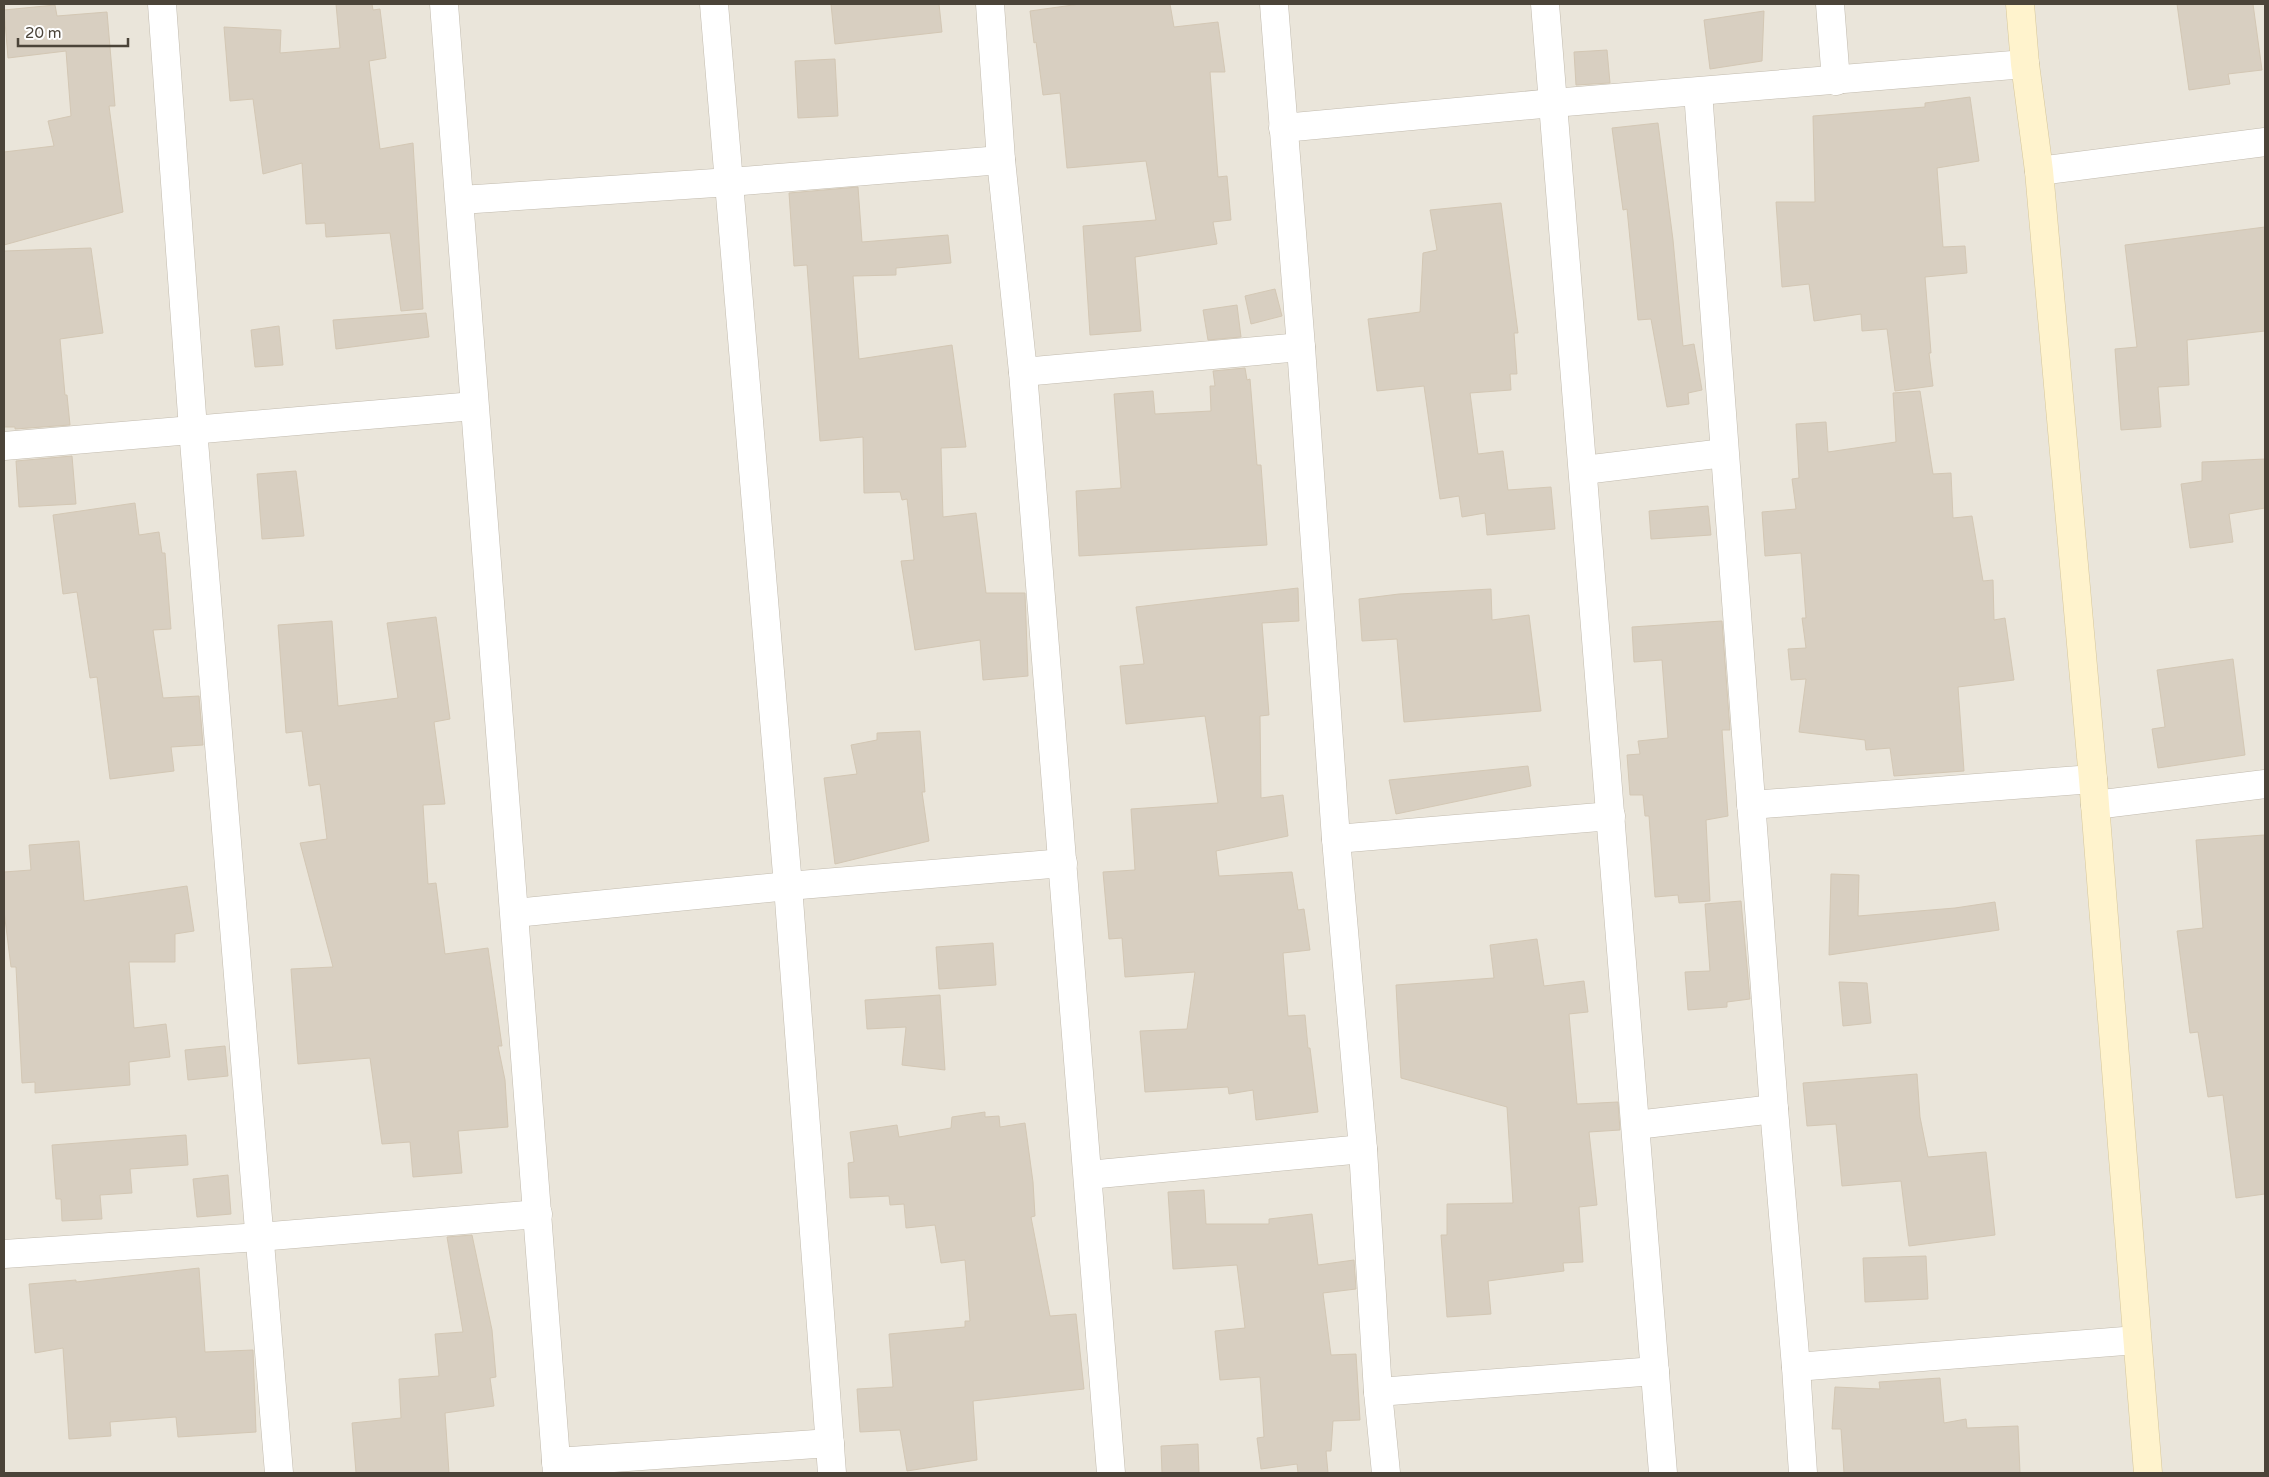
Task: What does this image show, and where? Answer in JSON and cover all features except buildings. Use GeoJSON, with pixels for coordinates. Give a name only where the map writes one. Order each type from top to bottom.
{"type":"FeatureCollection","features":[{"type":"Feature","properties":{"kind":"street"},"geometry":{"type":"LineString","coordinates":[[162,4],[193,429],[279,1473]]}},
{"type":"Feature","properties":{"kind":"street"},"geometry":{"type":"LineString","coordinates":[[444,4],[557,1468],[830,1443]]}},
{"type":"Feature","properties":{"kind":"street"},"geometry":{"type":"LineString","coordinates":[[714,4],[788,886],[832,1473]]}},
{"type":"Feature","properties":{"kind":"street"},"geometry":{"type":"LineString","coordinates":[[990,4],[1001,160],[1023,372],[1111,1473]]}},
{"type":"Feature","properties":{"kind":"street"},"geometry":{"type":"LineString","coordinates":[[1274,4],[1282,128],[1301,347],[1336,839],[1363,1149],[1378,1392],[1386,1473]]}},
{"type":"Feature","properties":{"kind":"street"},"geometry":{"type":"LineString","coordinates":[[1545,4],[1584,470],[1663,1473]]}},
{"type":"Feature","properties":{"kind":"street"},"geometry":{"type":"LineString","coordinates":[[1830,4],[1836,81]]}},
{"type":"Feature","properties":{"kind":"street"},"geometry":{"type":"LineString","coordinates":[[2020,4],[2025,64],[2039,171],[2094,792],[2148,1473]]}},
{"type":"Feature","properties":{"kind":"street"},"geometry":{"type":"LineString","coordinates":[[1282,128],[1553,103],[2025,64]]}},
{"type":"Feature","properties":{"kind":"street"},"geometry":{"type":"LineString","coordinates":[[1698,92],[1803,1473]]}},
{"type":"Feature","properties":{"kind":"street"},"geometry":{"type":"LineString","coordinates":[[2039,171],[2265,142]]}},
{"type":"Feature","properties":{"kind":"street"},"geometry":{"type":"LineString","coordinates":[[460,200],[730,182],[1001,160]]}},
{"type":"Feature","properties":{"kind":"street"},"geometry":{"type":"LineString","coordinates":[[1023,372],[1301,347]]}},
{"type":"Feature","properties":{"kind":"street"},"geometry":{"type":"LineString","coordinates":[[4,446],[474,406]]}},
{"type":"Feature","properties":{"kind":"street"},"geometry":{"type":"LineString","coordinates":[[1584,470],[1724,453]]}},
{"type":"Feature","properties":{"kind":"street"},"geometry":{"type":"LineString","coordinates":[[1751,805],[2265,784]]}},
{"type":"Feature","properties":{"kind":"street"},"geometry":{"type":"LineString","coordinates":[[1336,839],[1611,816]]}},
{"type":"Feature","properties":{"kind":"street"},"geometry":{"type":"LineString","coordinates":[[515,912],[788,886],[1063,863]]}},
{"type":"Feature","properties":{"kind":"street"},"geometry":{"type":"LineString","coordinates":[[1636,1125],[1774,1109]]}},
{"type":"Feature","properties":{"kind":"street"},"geometry":{"type":"LineString","coordinates":[[1088,1175],[1363,1149]]}},
{"type":"Feature","properties":{"kind":"street"},"geometry":{"type":"LineString","coordinates":[[4,1254],[259,1237],[538,1214]]}},
{"type":"Feature","properties":{"kind":"street"},"geometry":{"type":"LineString","coordinates":[[1796,1367],[2136,1340]]}},
{"type":"Feature","properties":{"kind":"street"},"geometry":{"type":"LineString","coordinates":[[1378,1392],[1655,1371]]}},
{"type":"Feature","properties":{"kind":"shaded area"},"geometry":{"type":"Polygon","coordinates":[[[4,4],[2265,4],[2265,1473],[4,1473],[4,4]]]}}]}
